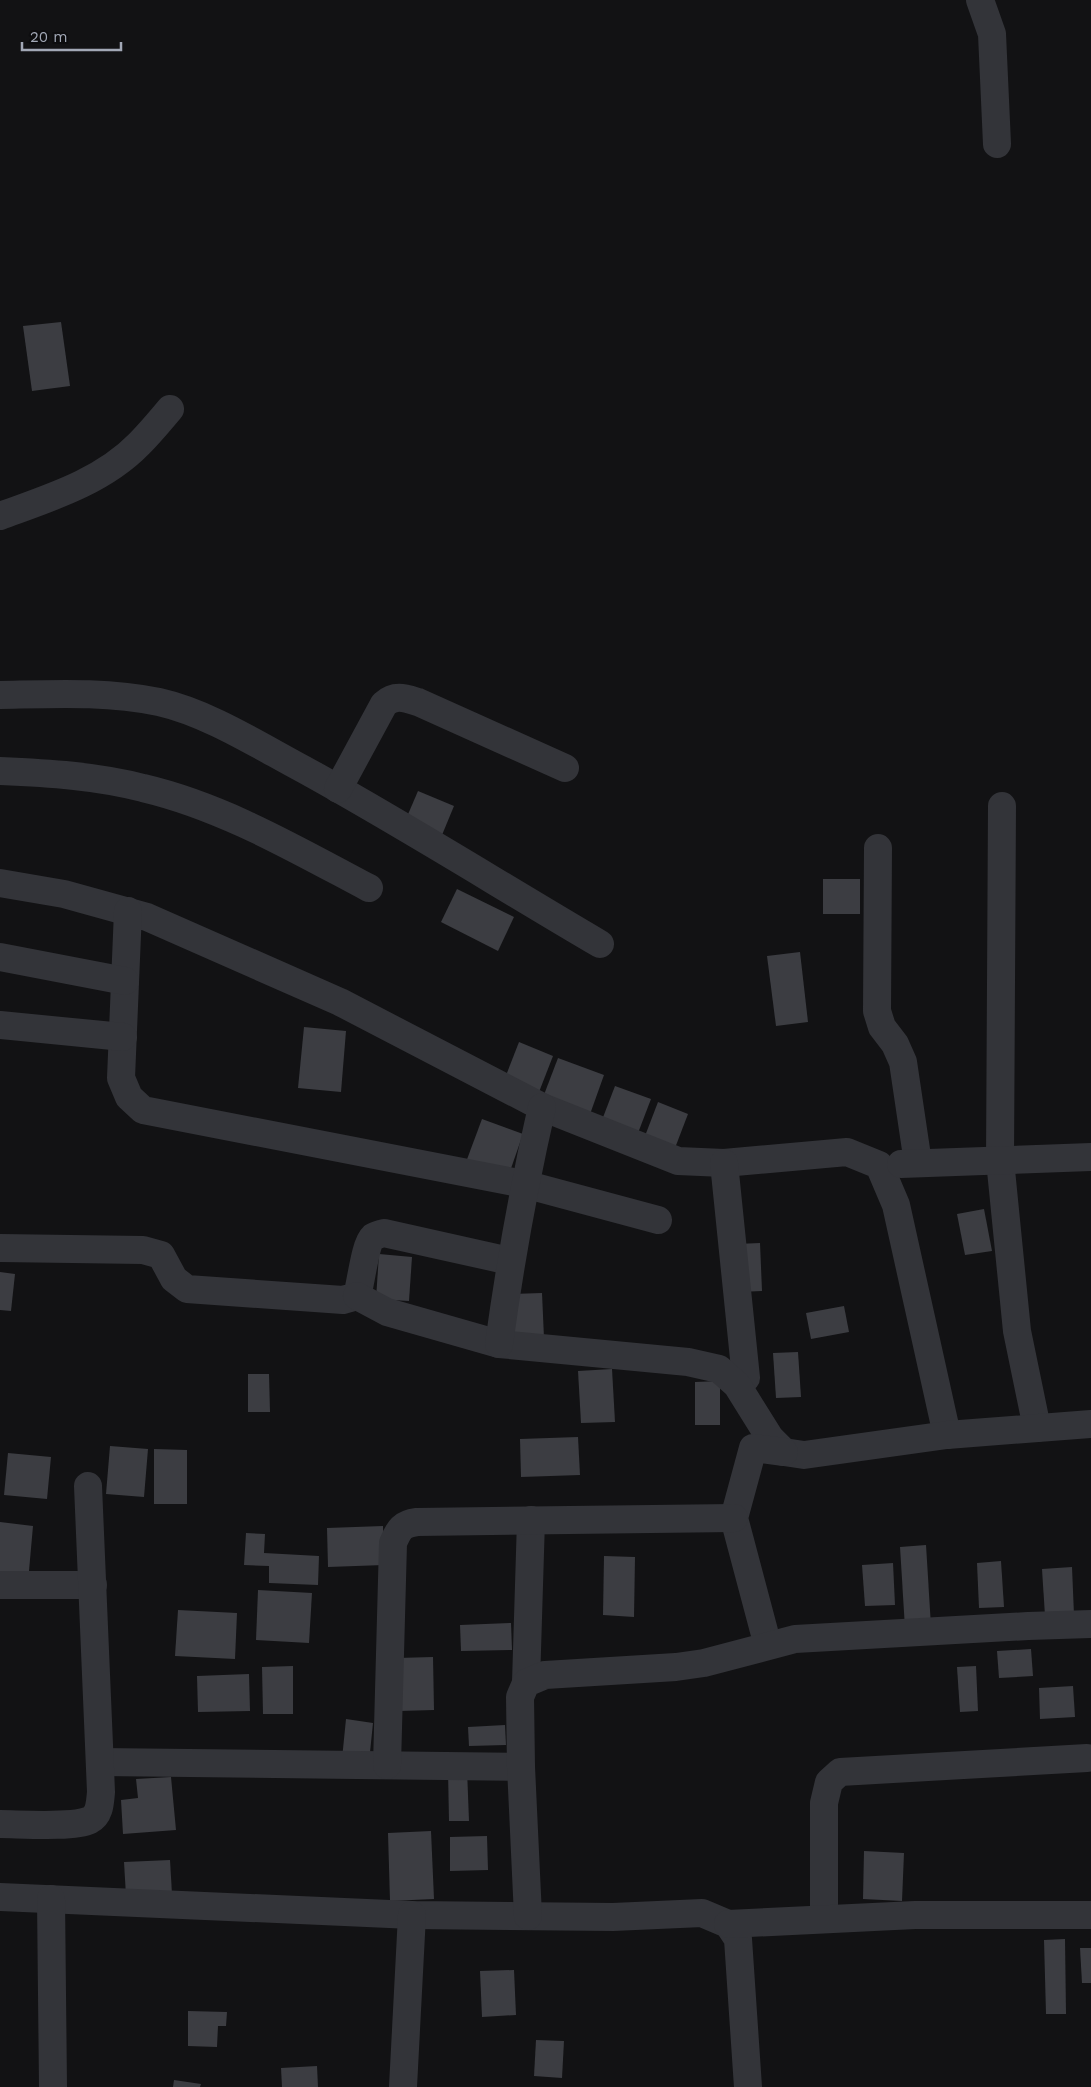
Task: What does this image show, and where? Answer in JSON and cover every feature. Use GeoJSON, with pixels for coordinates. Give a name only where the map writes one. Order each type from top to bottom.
{"type":"FeatureCollection","features":[{"type":"Feature","properties":{"kind":"street"},"geometry":{"type":"LineString","coordinates":[[980,0],[992,34],[997,144]]}},
{"type":"Feature","properties":{"kind":"street"},"geometry":{"type":"LineString","coordinates":[[0,516],[72,489],[106,471],[139,445],[170,409]]}},
{"type":"Feature","properties":{"kind":"street"},"geometry":{"type":"LineString","coordinates":[[0,694],[72,693],[122,696],[160,703],[197,714],[338,789],[600,944]]}},
{"type":"Feature","properties":{"kind":"street"},"geometry":{"type":"LineString","coordinates":[[338,789],[384,704],[389,699],[397,696],[418,702],[565,768]]}},
{"type":"Feature","properties":{"kind":"street"},"geometry":{"type":"LineString","coordinates":[[0,771],[87,777],[144,788],[209,809],[266,833],[369,888]]}},
{"type":"Feature","properties":{"kind":"street"},"geometry":{"type":"LineString","coordinates":[[1002,806],[1000,1160],[1017,1331],[1037,1428]]}},
{"type":"Feature","properties":{"kind":"street"},"geometry":{"type":"LineString","coordinates":[[878,848],[877,1011],[882,1027],[895,1044],[903,1062],[918,1163]]}},
{"type":"Feature","properties":{"kind":"street"},"geometry":{"type":"LineString","coordinates":[[0,883],[64,894],[147,916],[340,1002],[542,1107],[678,1161],[724,1163],[847,1152],[879,1165],[1091,1157]]}},
{"type":"Feature","properties":{"kind":"street"},"geometry":{"type":"LineString","coordinates":[[128,911],[121,1078],[129,1098],[143,1110],[524,1184],[658,1220]]}},
{"type":"Feature","properties":{"kind":"street"},"geometry":{"type":"LineString","coordinates":[[0,957],[125,981]]}},
{"type":"Feature","properties":{"kind":"street"},"geometry":{"type":"LineString","coordinates":[[0,1025],[123,1037]]}},
{"type":"Feature","properties":{"kind":"street"},"geometry":{"type":"LineString","coordinates":[[499,1344],[510,1261],[524,1184],[542,1107]]}},
{"type":"Feature","properties":{"kind":"street"},"geometry":{"type":"LineString","coordinates":[[724,1163],[746,1378]]}},
{"type":"Feature","properties":{"kind":"street"},"geometry":{"type":"LineString","coordinates":[[879,1165],[896,1205],[947,1435]]}},
{"type":"Feature","properties":{"kind":"street"},"geometry":{"type":"LineString","coordinates":[[356,1296],[362,1282],[366,1249],[373,1238],[384,1233],[510,1261]]}},
{"type":"Feature","properties":{"kind":"street"},"geometry":{"type":"LineString","coordinates":[[0,1248],[143,1250],[161,1255],[174,1279],[187,1289],[343,1300],[356,1296],[387,1312],[499,1344],[688,1362],[719,1369],[737,1385],[770,1438],[784,1452]]}},
{"type":"Feature","properties":{"kind":"street"},"geometry":{"type":"LineString","coordinates":[[764,1631],[734,1518],[753,1448],[804,1455],[947,1435],[1091,1424]]}},
{"type":"Feature","properties":{"kind":"street"},"geometry":{"type":"LineString","coordinates":[[0,1824],[73,1824],[91,1820],[98,1811],[101,1792],[88,1486]]}},
{"type":"Feature","properties":{"kind":"street"},"geometry":{"type":"LineString","coordinates":[[387,1765],[394,1543],[399,1528],[406,1523],[734,1518]]}},
{"type":"Feature","properties":{"kind":"street"},"geometry":{"type":"LineString","coordinates":[[528,1916],[520,1767],[520,1697],[526,1682],[531,1520]]}},
{"type":"Feature","properties":{"kind":"street"},"geometry":{"type":"LineString","coordinates":[[0,1585],[93,1585]]}},
{"type":"Feature","properties":{"kind":"street"},"geometry":{"type":"LineString","coordinates":[[526,1682],[545,1675],[676,1667],[704,1663],[795,1639],[1091,1624]]}},
{"type":"Feature","properties":{"kind":"street"},"geometry":{"type":"LineString","coordinates":[[824,1920],[824,1803],[829,1782],[840,1772],[1087,1758]]}},
{"type":"Feature","properties":{"kind":"street"},"geometry":{"type":"LineString","coordinates":[[100,1762],[520,1767]]}},
{"type":"Feature","properties":{"kind":"street"},"geometry":{"type":"LineString","coordinates":[[0,1897],[412,1915],[613,1917],[702,1913],[728,1924],[915,1915],[1091,1915]]}},
{"type":"Feature","properties":{"kind":"street"},"geometry":{"type":"LineString","coordinates":[[51,1899],[53,2087]]}},
{"type":"Feature","properties":{"kind":"street"},"geometry":{"type":"LineString","coordinates":[[403,2087],[412,1915]]}},
{"type":"Feature","properties":{"kind":"street"},"geometry":{"type":"LineString","coordinates":[[728,1924],[738,1940],[748,2087]]}},
{"type":"Feature","properties":{"kind":"building"},"geometry":{"type":"Polygon","coordinates":[[[61,322],[70,386],[32,391],[23,326],[61,322]]]}},
{"type":"Feature","properties":{"kind":"building"},"geometry":{"type":"Polygon","coordinates":[[[418,791],[454,806],[442,835],[406,819],[418,791]]]}},
{"type":"Feature","properties":{"kind":"building"},"geometry":{"type":"Polygon","coordinates":[[[823,879],[860,879],[860,914],[823,914],[823,879]]]}},
{"type":"Feature","properties":{"kind":"building"},"geometry":{"type":"Polygon","coordinates":[[[457,889],[514,917],[498,951],[441,922],[457,889]]]}},
{"type":"Feature","properties":{"kind":"building"},"geometry":{"type":"Polygon","coordinates":[[[800,952],[808,1022],[776,1026],[767,956],[800,952]]]}},
{"type":"Feature","properties":{"kind":"building"},"geometry":{"type":"Polygon","coordinates":[[[304,1027],[346,1031],[341,1092],[298,1088],[304,1027]]]}},
{"type":"Feature","properties":{"kind":"building"},"geometry":{"type":"Polygon","coordinates":[[[519,1042],[553,1056],[539,1092],[505,1078],[519,1042]]]}},
{"type":"Feature","properties":{"kind":"building"},"geometry":{"type":"Polygon","coordinates":[[[558,1058],[604,1075],[589,1117],[542,1100],[558,1058]]]}},
{"type":"Feature","properties":{"kind":"building"},"geometry":{"type":"Polygon","coordinates":[[[615,1086],[651,1099],[638,1133],[602,1120],[615,1086]]]}},
{"type":"Feature","properties":{"kind":"building"},"geometry":{"type":"Polygon","coordinates":[[[658,1102],[688,1114],[675,1148],[645,1136],[658,1102]]]}},
{"type":"Feature","properties":{"kind":"building"},"geometry":{"type":"Polygon","coordinates":[[[482,1119],[523,1134],[508,1177],[466,1162],[482,1119]]]}},
{"type":"Feature","properties":{"kind":"building"},"geometry":{"type":"Polygon","coordinates":[[[984,1209],[992,1251],[965,1255],[957,1214],[984,1209]]]}},
{"type":"Feature","properties":{"kind":"building"},"geometry":{"type":"Polygon","coordinates":[[[760,1243],[762,1291],[739,1292],[737,1244],[760,1243]]]}},
{"type":"Feature","properties":{"kind":"building"},"geometry":{"type":"Polygon","coordinates":[[[379,1254],[412,1257],[409,1301],[376,1299],[379,1254]]]}},
{"type":"Feature","properties":{"kind":"building"},"geometry":{"type":"Polygon","coordinates":[[[0,1272],[15,1274],[11,1311],[0,1310],[0,1272]]]}},
{"type":"Feature","properties":{"kind":"building"},"geometry":{"type":"Polygon","coordinates":[[[542,1293],[544,1338],[514,1339],[512,1294],[542,1293]]]}},
{"type":"Feature","properties":{"kind":"building"},"geometry":{"type":"Polygon","coordinates":[[[844,1306],[849,1332],[811,1339],[806,1313],[844,1306]]]}},
{"type":"Feature","properties":{"kind":"building"},"geometry":{"type":"Polygon","coordinates":[[[798,1352],[801,1397],[776,1398],[773,1353],[798,1352]]]}},
{"type":"Feature","properties":{"kind":"building"},"geometry":{"type":"Polygon","coordinates":[[[612,1369],[615,1422],[581,1423],[578,1371],[612,1369]]]}},
{"type":"Feature","properties":{"kind":"building"},"geometry":{"type":"Polygon","coordinates":[[[248,1374],[269,1374],[270,1412],[248,1412],[248,1374]]]}},
{"type":"Feature","properties":{"kind":"building"},"geometry":{"type":"Polygon","coordinates":[[[720,1381],[720,1425],[695,1425],[695,1382],[720,1381]]]}},
{"type":"Feature","properties":{"kind":"building"},"geometry":{"type":"Polygon","coordinates":[[[578,1437],[580,1475],[521,1477],[520,1439],[578,1437]]]}},
{"type":"Feature","properties":{"kind":"building"},"geometry":{"type":"Polygon","coordinates":[[[110,1446],[148,1449],[144,1497],[106,1494],[110,1446]]]}},
{"type":"Feature","properties":{"kind":"building"},"geometry":{"type":"Polygon","coordinates":[[[154,1449],[187,1450],[187,1504],[154,1504],[154,1449]]]}},
{"type":"Feature","properties":{"kind":"building"},"geometry":{"type":"Polygon","coordinates":[[[8,1453],[51,1457],[47,1499],[4,1495],[8,1453]]]}},
{"type":"Feature","properties":{"kind":"building"},"geometry":{"type":"Polygon","coordinates":[[[0,1522],[33,1526],[28,1582],[0,1579],[0,1522]]]}},
{"type":"Feature","properties":{"kind":"building"},"geometry":{"type":"Polygon","coordinates":[[[383,1526],[384,1565],[328,1567],[327,1528],[383,1526]]]}},
{"type":"Feature","properties":{"kind":"building"},"geometry":{"type":"Polygon","coordinates":[[[246,1533],[265,1534],[264,1553],[319,1556],[318,1585],[269,1583],[269,1566],[244,1565],[246,1533]]]}},
{"type":"Feature","properties":{"kind":"building"},"geometry":{"type":"Polygon","coordinates":[[[926,1545],[931,1626],[905,1628],[900,1547],[926,1545]]]}},
{"type":"Feature","properties":{"kind":"building"},"geometry":{"type":"Polygon","coordinates":[[[604,1556],[635,1557],[634,1617],[603,1615],[604,1556]]]}},
{"type":"Feature","properties":{"kind":"building"},"geometry":{"type":"Polygon","coordinates":[[[1001,1561],[1004,1607],[979,1608],[977,1563],[1001,1561]]]}},
{"type":"Feature","properties":{"kind":"building"},"geometry":{"type":"Polygon","coordinates":[[[893,1563],[895,1605],[865,1606],[862,1565],[893,1563]]]}},
{"type":"Feature","properties":{"kind":"building"},"geometry":{"type":"Polygon","coordinates":[[[1072,1567],[1074,1615],[1045,1616],[1042,1569],[1072,1567]]]}},
{"type":"Feature","properties":{"kind":"building"},"geometry":{"type":"Polygon","coordinates":[[[258,1590],[312,1593],[309,1643],[256,1640],[258,1590]]]}},
{"type":"Feature","properties":{"kind":"building"},"geometry":{"type":"Polygon","coordinates":[[[178,1610],[237,1613],[235,1659],[175,1656],[178,1610]]]}},
{"type":"Feature","properties":{"kind":"building"},"geometry":{"type":"Polygon","coordinates":[[[511,1623],[512,1650],[461,1651],[460,1625],[511,1623]]]}},
{"type":"Feature","properties":{"kind":"building"},"geometry":{"type":"Polygon","coordinates":[[[1031,1649],[1033,1676],[999,1678],[997,1651],[1031,1649]]]}},
{"type":"Feature","properties":{"kind":"building"},"geometry":{"type":"Polygon","coordinates":[[[433,1657],[434,1710],[399,1711],[397,1658],[433,1657]]]}},
{"type":"Feature","properties":{"kind":"building"},"geometry":{"type":"Polygon","coordinates":[[[293,1666],[293,1714],[263,1714],[262,1667],[293,1666]]]}},
{"type":"Feature","properties":{"kind":"building"},"geometry":{"type":"Polygon","coordinates":[[[976,1666],[978,1711],[960,1712],[957,1667],[976,1666]]]}},
{"type":"Feature","properties":{"kind":"building"},"geometry":{"type":"Polygon","coordinates":[[[249,1674],[250,1711],[198,1712],[197,1676],[249,1674]]]}},
{"type":"Feature","properties":{"kind":"building"},"geometry":{"type":"Polygon","coordinates":[[[1073,1686],[1075,1717],[1040,1719],[1039,1688],[1073,1686]]]}},
{"type":"Feature","properties":{"kind":"building"},"geometry":{"type":"Polygon","coordinates":[[[346,1719],[373,1723],[369,1762],[342,1759],[346,1719]]]}},
{"type":"Feature","properties":{"kind":"building"},"geometry":{"type":"Polygon","coordinates":[[[505,1725],[506,1745],[469,1746],[468,1727],[505,1725]]]}},
{"type":"Feature","properties":{"kind":"building"},"geometry":{"type":"Polygon","coordinates":[[[467,1769],[469,1821],[449,1821],[448,1770],[467,1769]]]}},
{"type":"Feature","properties":{"kind":"building"},"geometry":{"type":"Polygon","coordinates":[[[171,1777],[176,1830],[123,1834],[121,1800],[138,1798],[136,1779],[171,1777]]]}},
{"type":"Feature","properties":{"kind":"building"},"geometry":{"type":"Polygon","coordinates":[[[431,1831],[434,1899],[390,1901],[388,1833],[431,1831]]]}},
{"type":"Feature","properties":{"kind":"building"},"geometry":{"type":"Polygon","coordinates":[[[487,1836],[488,1870],[450,1871],[450,1837],[487,1836]]]}},
{"type":"Feature","properties":{"kind":"building"},"geometry":{"type":"Polygon","coordinates":[[[864,1851],[904,1853],[902,1901],[863,1899],[864,1851]]]}},
{"type":"Feature","properties":{"kind":"building"},"geometry":{"type":"Polygon","coordinates":[[[170,1860],[172,1894],[126,1896],[124,1862],[170,1860]]]}},
{"type":"Feature","properties":{"kind":"building"},"geometry":{"type":"Polygon","coordinates":[[[1065,1939],[1066,2014],[1046,2014],[1044,1940],[1065,1939]]]}},
{"type":"Feature","properties":{"kind":"building"},"geometry":{"type":"Polygon","coordinates":[[[1080,1948],[1091,1948],[1091,1983],[1082,1983],[1080,1948]]]}},
{"type":"Feature","properties":{"kind":"building"},"geometry":{"type":"Polygon","coordinates":[[[514,1970],[516,2015],[482,2017],[480,1971],[514,1970]]]}},
{"type":"Feature","properties":{"kind":"building"},"geometry":{"type":"Polygon","coordinates":[[[188,2011],[227,2012],[226,2026],[218,2026],[217,2047],[188,2046],[188,2011]]]}},
{"type":"Feature","properties":{"kind":"building"},"geometry":{"type":"Polygon","coordinates":[[[536,2040],[564,2041],[562,2078],[534,2076],[536,2040]]]}},
{"type":"Feature","properties":{"kind":"building"},"geometry":{"type":"Polygon","coordinates":[[[317,2066],[318,2087],[282,2087],[281,2068],[317,2066]]]}},
{"type":"Feature","properties":{"kind":"building"},"geometry":{"type":"Polygon","coordinates":[[[174,2080],[201,2084],[200,2087],[173,2087],[174,2080]]]}}]}
